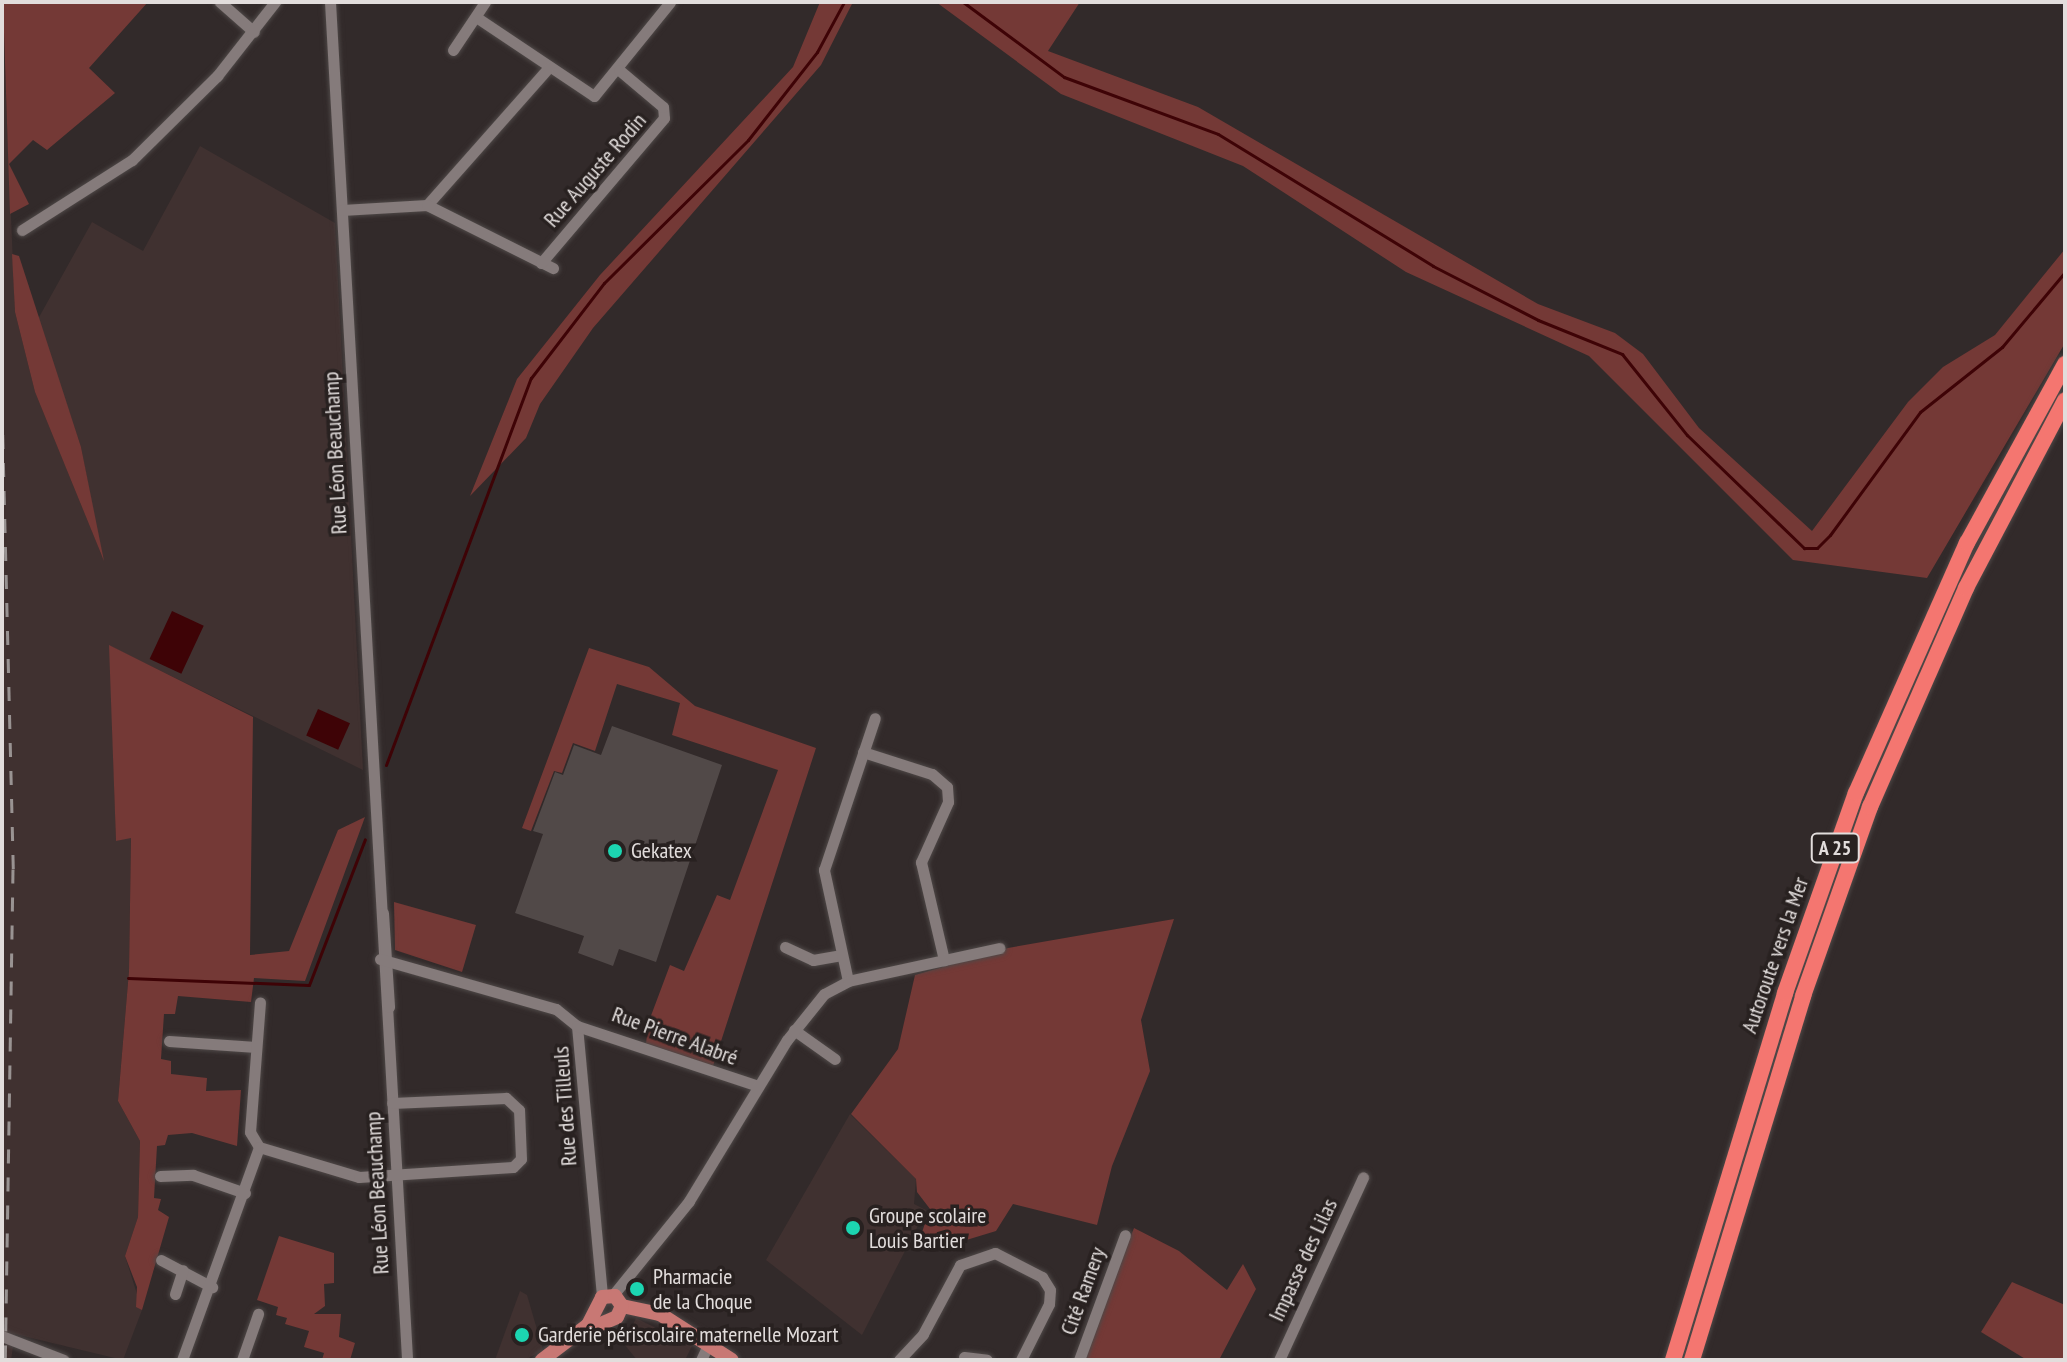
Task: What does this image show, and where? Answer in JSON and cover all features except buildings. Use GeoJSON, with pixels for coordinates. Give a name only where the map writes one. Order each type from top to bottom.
{"type":"FeatureCollection","features":[{"type":"Feature","properties":{"kind":"highway","name":"Autoroute vers la Mer"},"geometry":{"type":"LineString","coordinates":[[1673,1360],[1785,993],[1856,793],[1967,543],[2065,364]]}},
{"type":"Feature","properties":{"kind":"highway","name":"A 25"},"geometry":{"type":"LineString","coordinates":[[1692,1360],[1803,996],[1870,807],[1966,588],[2065,400]]}},
{"type":"Feature","properties":{"kind":"main road"},"geometry":{"type":"LineString","coordinates":[[608,1305],[660,1314],[732,1360]]}},
{"type":"Feature","properties":{"kind":"main road"},"geometry":{"type":"LineString","coordinates":[[542,1360],[579,1333],[608,1305]]}},
{"type":"Feature","properties":{"kind":"main road"},"geometry":{"type":"LineString","coordinates":[[555,1360],[608,1305]]}},
{"type":"Feature","properties":{"kind":"street"},"geometry":{"type":"LineString","coordinates":[[220,2],[254,32]]}},
{"type":"Feature","properties":{"kind":"street"},"geometry":{"type":"LineString","coordinates":[[22,230],[123,169],[254,32],[275,2]]}},
{"type":"Feature","properties":{"kind":"street","name":"Rue Léon Beauchamp"},"geometry":{"type":"LineString","coordinates":[[330,2],[407,1360]]}},
{"type":"Feature","properties":{"kind":"street"},"geometry":{"type":"LineString","coordinates":[[453,50],[485,2]]}},
{"type":"Feature","properties":{"kind":"street"},"geometry":{"type":"LineString","coordinates":[[476,17],[594,96],[619,70],[670,2]]}},
{"type":"Feature","properties":{"kind":"street"},"geometry":{"type":"LineString","coordinates":[[342,210],[427,205],[548,68]]}},
{"type":"Feature","properties":{"kind":"street","name":"Rue Auguste Rodin"},"geometry":{"type":"LineString","coordinates":[[427,205],[547,265],[664,118],[663,107],[619,70]]}},
{"type":"Feature","properties":{"kind":"street"},"geometry":{"type":"LineString","coordinates":[[848,981],[824,870],[875,718]]}},
{"type":"Feature","properties":{"kind":"street"},"geometry":{"type":"LineString","coordinates":[[863,752],[932,774],[947,787],[948,802],[921,862],[944,960]]}},
{"type":"Feature","properties":{"kind":"street"},"geometry":{"type":"LineString","coordinates":[[785,947],[813,960],[842,955]]}},
{"type":"Feature","properties":{"kind":"street"},"geometry":{"type":"LineString","coordinates":[[608,1305],[689,1201],[794,1030],[830,989],[848,981],[999,948]]}},
{"type":"Feature","properties":{"kind":"street","name":"Rue des Tilleuls"},"geometry":{"type":"LineString","coordinates":[[385,959],[556,1009],[577,1026],[608,1305]]}},
{"type":"Feature","properties":{"kind":"street"},"geometry":{"type":"LineString","coordinates":[[260,1002],[250,1132],[259,1147],[353,1176],[513,1167],[521,1159],[519,1110],[506,1098],[392,1103]]}},
{"type":"Feature","properties":{"kind":"street","name":"Rue Pierre Alabré"},"geometry":{"type":"LineString","coordinates":[[577,1026],[758,1086]]}},
{"type":"Feature","properties":{"kind":"street"},"geometry":{"type":"LineString","coordinates":[[794,1030],[835,1059]]}},
{"type":"Feature","properties":{"kind":"street"},"geometry":{"type":"LineString","coordinates":[[169,1041],[256,1047]]}},
{"type":"Feature","properties":{"kind":"street"},"geometry":{"type":"LineString","coordinates":[[182,1360],[196,1314],[212,1287],[259,1147]]}},
{"type":"Feature","properties":{"kind":"street"},"geometry":{"type":"LineString","coordinates":[[160,1176],[193,1175],[245,1193]]}},
{"type":"Feature","properties":{"kind":"street","name":"Impasse des Lilas"},"geometry":{"type":"LineString","coordinates":[[1279,1360],[1363,1177]]}},
{"type":"Feature","properties":{"kind":"street","name":"Cité Ramery"},"geometry":{"type":"LineString","coordinates":[[1079,1360],[1125,1235]]}},
{"type":"Feature","properties":{"kind":"street"},"geometry":{"type":"LineString","coordinates":[[899,1360],[923,1334],[960,1265],[995,1253],[1042,1277],[1050,1290],[1049,1304],[1021,1360]]}},
{"type":"Feature","properties":{"kind":"street"},"geometry":{"type":"LineString","coordinates":[[161,1260],[212,1287]]}},
{"type":"Feature","properties":{"kind":"street"},"geometry":{"type":"LineString","coordinates":[[175,1294],[183,1270]]}},
{"type":"Feature","properties":{"kind":"street"},"geometry":{"type":"LineString","coordinates":[[242,1360],[258,1314]]}},
{"type":"Feature","properties":{"kind":"street"},"geometry":{"type":"LineString","coordinates":[[2,1336],[64,1360]]}},
{"type":"Feature","properties":{"kind":"street"},"geometry":{"type":"LineString","coordinates":[[701,1360],[709,1343]]}},
{"type":"Feature","properties":{"kind":"street"},"geometry":{"type":"LineString","coordinates":[[964,1357],[987,1360]]}},
{"type":"Feature","properties":{"kind":"shaded area"},"geometry":{"type":"Polygon","coordinates":[[[2,2],[15,312],[35,392],[102,556],[81,447],[38,319],[92,222],[143,251],[200,146],[335,223],[363,770],[110,646],[116,841],[131,837],[129,971],[118,1101],[140,1141],[138,1217],[125,1256],[142,1310],[123,1360],[15,1334],[11,1360],[2,1360],[2,2]]]}},
{"type":"Feature","properties":{"kind":"shaded area"},"geometry":{"type":"Polygon","coordinates":[[[3,2],[148,2],[89,68],[115,93],[47,150],[33,140],[9,164],[29,204],[10,214],[3,2]]]}},
{"type":"Feature","properties":{"kind":"shaded area"},"geometry":{"type":"Polygon","coordinates":[[[820,2],[853,2],[821,65],[593,328],[540,404],[526,438],[470,496],[517,379],[600,275],[793,67],[820,2]]]}},
{"type":"Feature","properties":{"kind":"shaded area"},"geometry":{"type":"Polygon","coordinates":[[[936,2],[1080,2],[1048,51],[1198,107],[1538,304],[1615,333],[1643,354],[1699,428],[1812,531],[1908,402],[1943,367],[1995,335],[2065,249],[2065,343],[1927,578],[1793,560],[1589,356],[1406,272],[1243,166],[1061,94],[936,2]]]}},
{"type":"Feature","properties":{"kind":"shaded area"},"geometry":{"type":"Polygon","coordinates":[[[12,254],[19,256],[81,447],[104,561],[35,392],[15,312],[12,254]]]}},
{"type":"Feature","properties":{"kind":"shaded area"},"geometry":{"type":"Polygon","coordinates":[[[172,611],[204,626],[181,674],[150,659],[172,611]]]}},
{"type":"Feature","properties":{"kind":"shaded area"},"geometry":{"type":"Polygon","coordinates":[[[109,645],[253,717],[250,955],[289,951],[338,830],[365,817],[305,981],[254,978],[251,1002],[178,996],[175,1014],[164,1014],[161,1059],[171,1061],[171,1074],[207,1078],[206,1091],[241,1090],[237,1146],[192,1133],[168,1135],[165,1145],[157,1146],[154,1198],[161,1199],[158,1210],[169,1217],[142,1310],[136,1307],[137,1287],[125,1256],[138,1217],[140,1141],[118,1101],[129,971],[131,838],[116,841],[109,645]]]}},
{"type":"Feature","properties":{"kind":"shaded area"},"geometry":{"type":"Polygon","coordinates":[[[589,648],[649,667],[695,706],[816,748],[713,1066],[646,1043],[649,1021],[670,965],[684,971],[717,895],[730,900],[778,770],[672,735],[680,703],[617,684],[595,751],[573,743],[562,773],[554,771],[531,831],[522,828],[589,648]]]}},
{"type":"Feature","properties":{"kind":"shaded area"},"geometry":{"type":"Polygon","coordinates":[[[318,709],[350,723],[338,750],[306,735],[318,709]]]}},
{"type":"Feature","properties":{"kind":"shaded area"},"geometry":{"type":"Polygon","coordinates":[[[394,902],[476,925],[462,972],[395,950],[394,902]]]}},
{"type":"Feature","properties":{"kind":"shaded area"},"geometry":{"type":"Polygon","coordinates":[[[1174,919],[1141,1020],[1150,1071],[1112,1166],[1097,1225],[1013,1204],[996,1231],[950,1245],[921,1235],[930,1209],[917,1192],[916,1179],[851,1114],[898,1049],[915,975],[1008,948],[1174,919]]]}},
{"type":"Feature","properties":{"kind":"shaded area","name":"Groupe scolaire Louis Bartier"},"geometry":{"type":"Polygon","coordinates":[[[850,1114],[916,1179],[914,1204],[926,1210],[862,1335],[766,1260],[850,1114]]]}},
{"type":"Feature","properties":{"kind":"shaded area"},"geometry":{"type":"Polygon","coordinates":[[[1134,1228],[1179,1251],[1227,1290],[1243,1264],[1256,1289],[1219,1360],[1082,1360],[1134,1228]]]}},
{"type":"Feature","properties":{"kind":"shaded area"},"geometry":{"type":"Polygon","coordinates":[[[279,1236],[334,1253],[334,1283],[324,1284],[325,1306],[314,1314],[341,1314],[339,1337],[355,1343],[350,1360],[322,1360],[324,1353],[304,1347],[309,1331],[285,1324],[287,1318],[276,1315],[278,1307],[257,1300],[279,1236]]]}},
{"type":"Feature","properties":{"kind":"shaded area"},"geometry":{"type":"Polygon","coordinates":[[[2012,1282],[2065,1305],[2065,1360],[2027,1360],[1981,1332],[2012,1282]]]}},
{"type":"Feature","properties":{"kind":"shaded area","name":"Garderie périscolaire maternelle Mozart"},"geometry":{"type":"Polygon","coordinates":[[[520,1291],[527,1295],[543,1350],[525,1360],[495,1360],[520,1291]]]}},
{"type":"Feature","properties":{"kind":"shaded area"},"geometry":{"type":"Polygon","coordinates":[[[636,1318],[692,1346],[685,1360],[637,1360],[624,1344],[636,1318]]]}},
{"type":"Feature","properties":{"kind":"waterway"},"geometry":{"type":"LineString","coordinates":[[386,765],[531,378],[604,283],[748,140],[817,52],[844,2]]}},
{"type":"Feature","properties":{"kind":"waterway"},"geometry":{"type":"LineString","coordinates":[[963,2],[1064,77],[1218,134],[1433,266],[1538,320],[1622,354],[1687,435],[1804,548],[1817,548],[1830,535],[1920,412],[2002,347],[2065,272]]}},
{"type":"Feature","properties":{"kind":"waterway"},"geometry":{"type":"LineString","coordinates":[[128,978],[309,985],[365,839]]}},
{"type":"Feature","properties":{"kind":"railway"},"geometry":{"type":"LineString","coordinates":[[2,407],[13,869],[5,1360]]}},
{"type":"Feature","properties":{"kind":"place","name":"Gekatex"},"geometry":{"type":"Point","coordinates":[615,851]}},
{"type":"Feature","properties":{"kind":"place","name":"Groupe scolaire Louis Bartier"},"geometry":{"type":"Point","coordinates":[853,1228]}},
{"type":"Feature","properties":{"kind":"place","name":"Pharmacie de la Choque"},"geometry":{"type":"Point","coordinates":[637,1289]}},
{"type":"Feature","properties":{"kind":"place","name":"Garderie périscolaire maternelle Mozart"},"geometry":{"type":"Point","coordinates":[522,1335]}}]}
